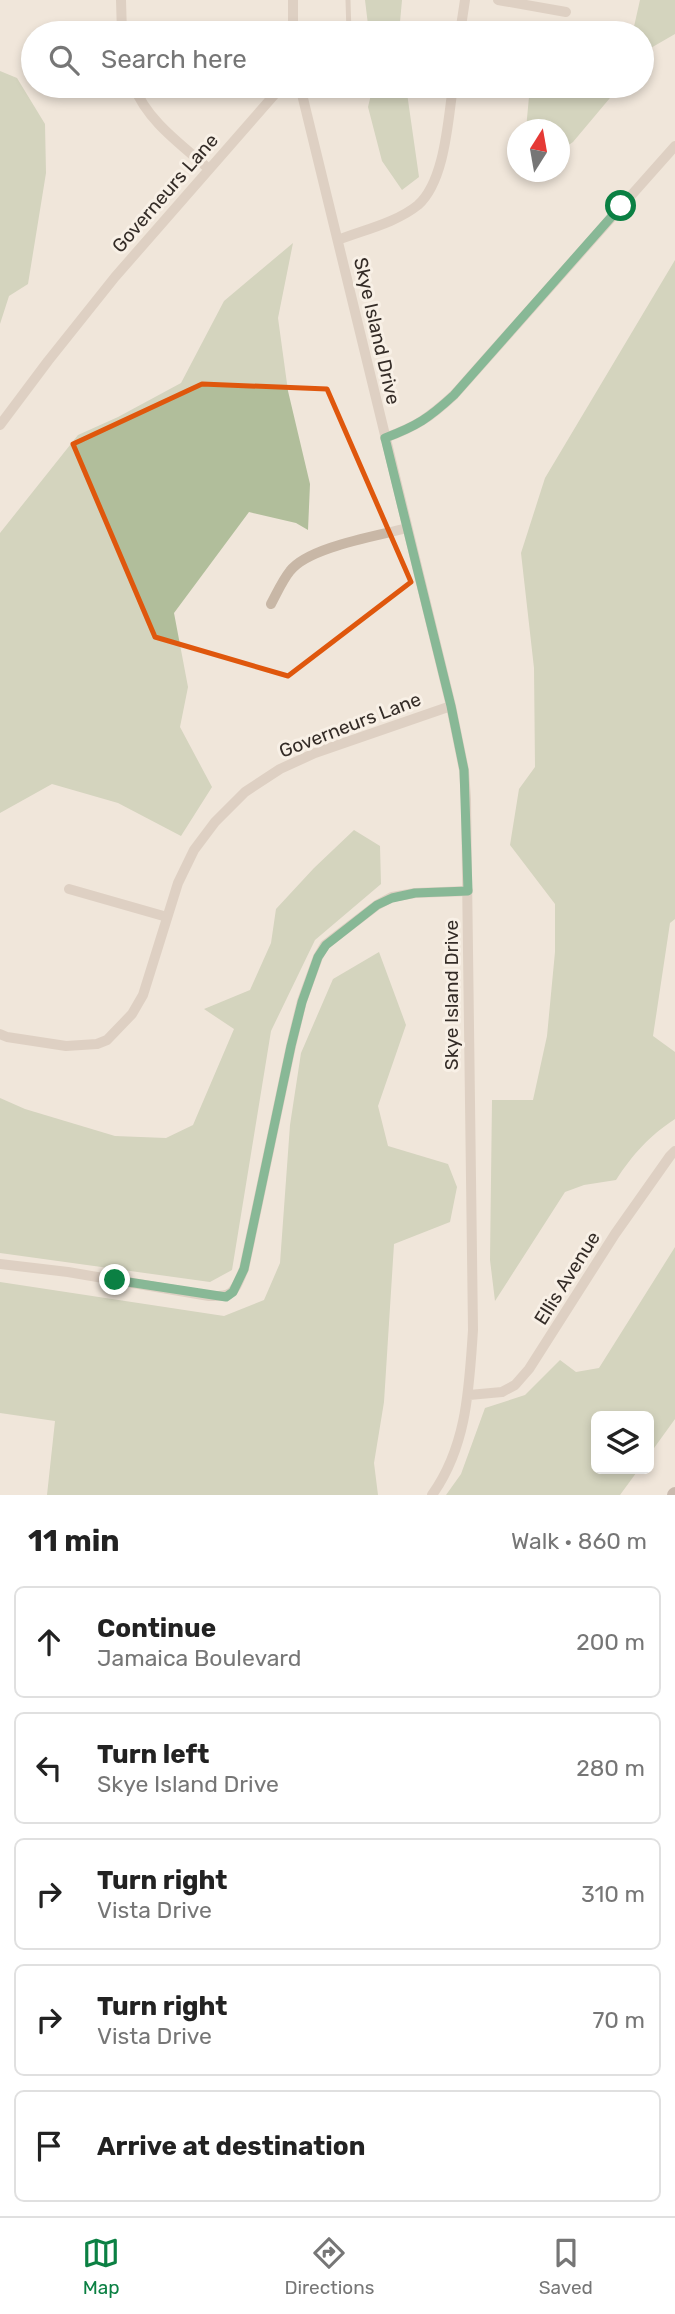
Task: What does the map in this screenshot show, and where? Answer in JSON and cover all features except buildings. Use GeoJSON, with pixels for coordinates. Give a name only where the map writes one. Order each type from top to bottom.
{"type":"FeatureCollection","features":[{"type":"Feature","properties":{"kind":"street"},"geometry":{"type":"LineString","coordinates":[[121,0],[122,21]]}},
{"type":"Feature","properties":{"kind":"street"},"geometry":{"type":"LineString","coordinates":[[293,0],[293,21]]}},
{"type":"Feature","properties":{"kind":"street"},"geometry":{"type":"LineString","coordinates":[[462,21],[465,0]]}},
{"type":"Feature","properties":{"kind":"street"},"geometry":{"type":"LineString","coordinates":[[498,0],[566,12]]}},
{"type":"Feature","properties":{"kind":"street"},"geometry":{"type":"LineString","coordinates":[[139,98],[153,118],[209,169]]}},
{"type":"Feature","properties":{"kind":"street","name":"Governeurs Lane"},"geometry":{"type":"LineString","coordinates":[[0,425],[115,278],[271,98]]}},
{"type":"Feature","properties":{"kind":"street","name":"Skye Island Drive"},"geometry":{"type":"LineString","coordinates":[[303,98],[451,706],[464,770],[468,891],[472,1331],[469,1395],[462,1433],[449,1468],[432,1495]]}},
{"type":"Feature","properties":{"kind":"street"},"geometry":{"type":"LineString","coordinates":[[338,240],[396,218],[417,205],[428,193],[438,170],[451,98]]}},
{"type":"Feature","properties":{"kind":"street"},"geometry":{"type":"LineString","coordinates":[[385,438],[414,427],[432,416],[454,395],[675,146]]}},
{"type":"Feature","properties":{"kind":"street"},"geometry":{"type":"LineString","coordinates":[[271,604],[291,569],[304,558],[407,528]]}},
{"type":"Feature","properties":{"kind":"street","name":"Governeurs Lane"},"geometry":{"type":"LineString","coordinates":[[0,1034],[66,1046],[97,1044],[107,1040],[132,1014],[143,995],[178,883],[194,850],[215,822],[245,792],[280,769],[315,753],[451,706]]}},
{"type":"Feature","properties":{"kind":"street"},"geometry":{"type":"LineString","coordinates":[[69,889],[167,917]]}},
{"type":"Feature","properties":{"kind":"street"},"geometry":{"type":"LineString","coordinates":[[0,1264],[68,1272],[209,1296],[226,1297],[233,1292],[244,1269],[291,1046],[302,1002],[318,957],[326,945],[377,905],[392,898],[415,893],[468,891]]}},
{"type":"Feature","properties":{"kind":"street","name":"Ellis Avenue"},"geometry":{"type":"LineString","coordinates":[[469,1395],[502,1392],[515,1385],[522,1377],[565,1315],[615,1234],[675,1151]]}},
{"type":"Feature","properties":{"kind":"lane"},"geometry":{"type":"LineString","coordinates":[[348,0],[349,21]]}},
{"type":"Feature","properties":{"kind":"highlighted area"},"geometry":{"type":"Polygon","coordinates":[[[202,384],[327,389],[411,582],[288,676],[155,637],[73,444],[202,384]]]}},
{"type":"Feature","properties":{"kind":"green space"},"geometry":{"type":"Polygon","coordinates":[[[365,0],[402,0],[400,21],[368,21],[365,0]]]}},
{"type":"Feature","properties":{"kind":"green space"},"geometry":{"type":"Polygon","coordinates":[[[640,0],[675,0],[675,34],[654,46],[654,21],[635,21],[640,0]]]}},
{"type":"Feature","properties":{"kind":"green space"},"geometry":{"type":"Polygon","coordinates":[[[0,71],[17,78],[21,85],[21,98],[29,98],[45,124],[46,173],[28,284],[9,296],[0,324],[0,71]]]}},
{"type":"Feature","properties":{"kind":"green space"},"geometry":{"type":"Polygon","coordinates":[[[370,98],[408,98],[419,177],[402,190],[382,161],[368,107],[370,98]]]}},
{"type":"Feature","properties":{"kind":"green space"},"geometry":{"type":"Polygon","coordinates":[[[529,98],[610,98],[570,144],[570,119],[527,119],[529,98]]]}},
{"type":"Feature","properties":{"kind":"green space"},"geometry":{"type":"Polygon","coordinates":[[[293,243],[278,318],[288,391],[310,484],[308,530],[296,523],[249,512],[174,613],[188,687],[180,727],[212,787],[181,836],[118,803],[52,784],[0,813],[0,533],[78,435],[181,383],[224,301],[293,243]]]}},
{"type":"Feature","properties":{"kind":"green space"},"geometry":{"type":"Polygon","coordinates":[[[675,260],[675,919],[670,923],[653,1036],[675,1052],[675,1119],[642,1146],[616,1180],[584,1185],[565,1192],[495,1301],[490,1260],[492,1100],[533,1100],[547,1036],[555,952],[555,904],[510,845],[519,789],[535,767],[534,668],[521,553],[545,478],[675,260]]]}},
{"type":"Feature","properties":{"kind":"green space"},"geometry":{"type":"Polygon","coordinates":[[[354,830],[380,846],[381,884],[315,940],[271,1031],[232,1270],[210,1282],[0,1253],[0,1098],[25,1109],[115,1136],[166,1138],[193,1125],[234,1029],[204,1009],[250,990],[271,943],[276,909],[354,830]]]}},
{"type":"Feature","properties":{"kind":"green space"},"geometry":{"type":"Polygon","coordinates":[[[379,952],[406,1025],[378,1106],[388,1146],[448,1164],[457,1187],[450,1222],[394,1244],[384,1402],[374,1463],[378,1495],[47,1495],[55,1421],[0,1413],[0,1282],[224,1316],[264,1300],[280,1263],[290,1125],[301,1053],[333,979],[379,952]]]}},
{"type":"Feature","properties":{"kind":"green space"},"geometry":{"type":"Polygon","coordinates":[[[675,1247],[675,1419],[654,1448],[654,1411],[591,1411],[591,1474],[635,1474],[620,1495],[446,1495],[461,1474],[485,1408],[525,1395],[560,1360],[576,1372],[599,1368],[675,1247]]]}},
{"type":"Feature","properties":{"kind":"route"},"geometry":{"type":"LineString","coordinates":[[115,1280],[209,1296],[226,1297],[233,1292],[244,1269],[291,1046],[302,1002],[318,957],[326,945],[377,905],[392,898],[415,893],[468,891],[464,770],[451,706],[385,438],[414,427],[432,416],[454,395],[621,206]]}}]}
